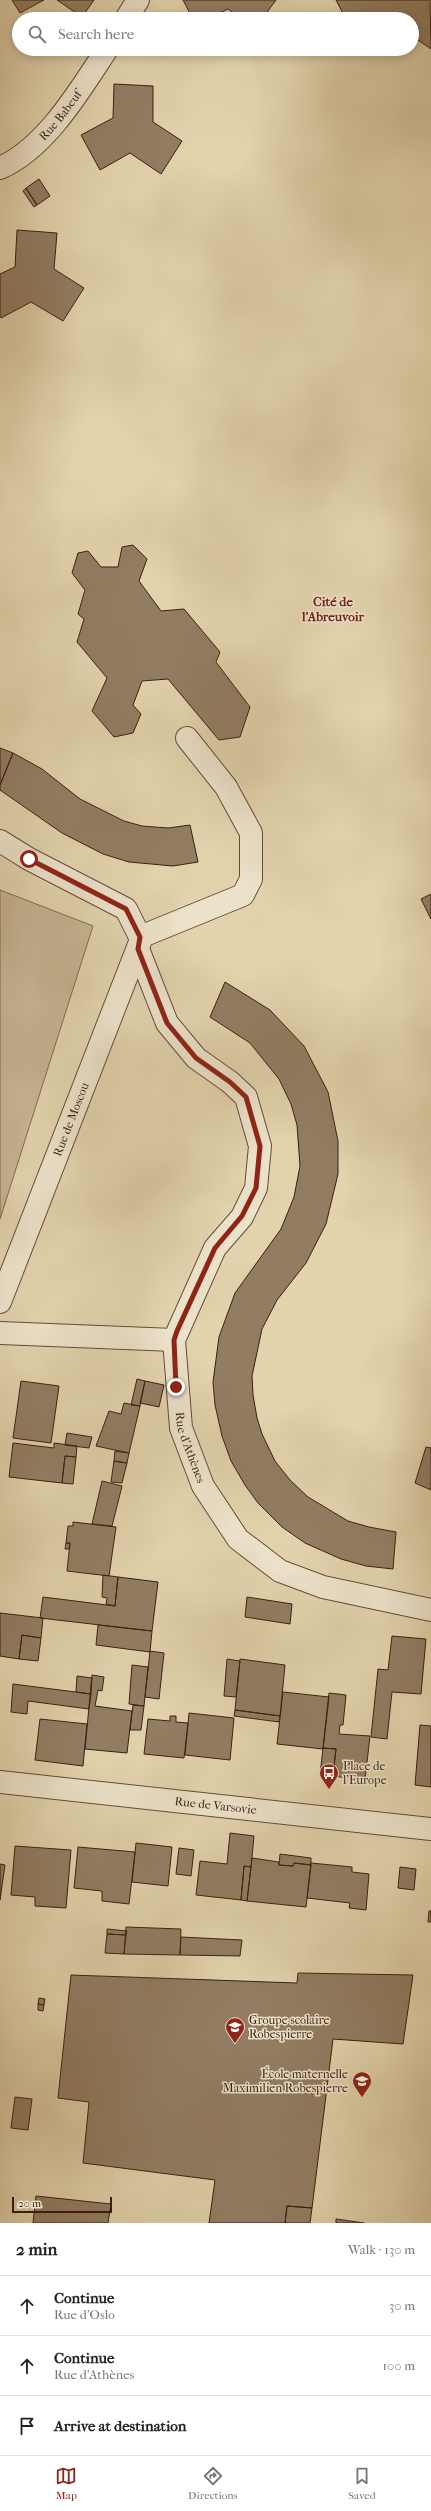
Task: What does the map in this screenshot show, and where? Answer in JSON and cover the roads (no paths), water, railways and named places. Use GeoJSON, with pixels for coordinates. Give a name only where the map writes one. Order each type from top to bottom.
{"type":"FeatureCollection","features":[{"type":"Feature","properties":{"kind":"street"},"geometry":{"type":"LineString","coordinates":[[130,12],[138,0]]}},
{"type":"Feature","properties":{"kind":"street","name":"Rue Babeuf"},"geometry":{"type":"LineString","coordinates":[[0,168],[15,162],[66,112],[102,56]]}},
{"type":"Feature","properties":{"kind":"street"},"geometry":{"type":"LineString","coordinates":[[139,943],[244,895],[251,879],[251,833],[226,787],[187,738]]}},
{"type":"Feature","properties":{"kind":"street","name":"Rue d'Athènes"},"geometry":{"type":"LineString","coordinates":[[0,841],[29,859],[126,909],[167,1023],[196,1058],[230,1082],[246,1097],[260,1146],[256,1188],[242,1216],[215,1248],[174,1340],[180,1428],[203,1486],[238,1540],[280,1570],[323,1587],[431,1610]]}},
{"type":"Feature","properties":{"kind":"street","name":"Rue de Moscou"},"geometry":{"type":"LineString","coordinates":[[0,1302],[139,943]]}},
{"type":"Feature","properties":{"kind":"street"},"geometry":{"type":"LineString","coordinates":[[0,1333],[174,1340]]}},
{"type":"Feature","properties":{"kind":"street","name":"Rue de Varsovie"},"geometry":{"type":"LineString","coordinates":[[0,1782],[431,1829]]}},
{"type":"Feature","properties":{"kind":"place","name":"Place de l'Europe"},"geometry":{"type":"Point","coordinates":[329,1790]}},
{"type":"Feature","properties":{"kind":"place","name":"Groupe scolaire Robespierre"},"geometry":{"type":"Point","coordinates":[235,2044]}},
{"type":"Feature","properties":{"kind":"place","name":"École maternelle Maximilien Robespierre"},"geometry":{"type":"Point","coordinates":[362,2098]}},
{"type":"Feature","properties":{"kind":"district","name":"Cité de l'Abreuvoir"},"geometry":{"type":"Point","coordinates":[333,608]}}]}
